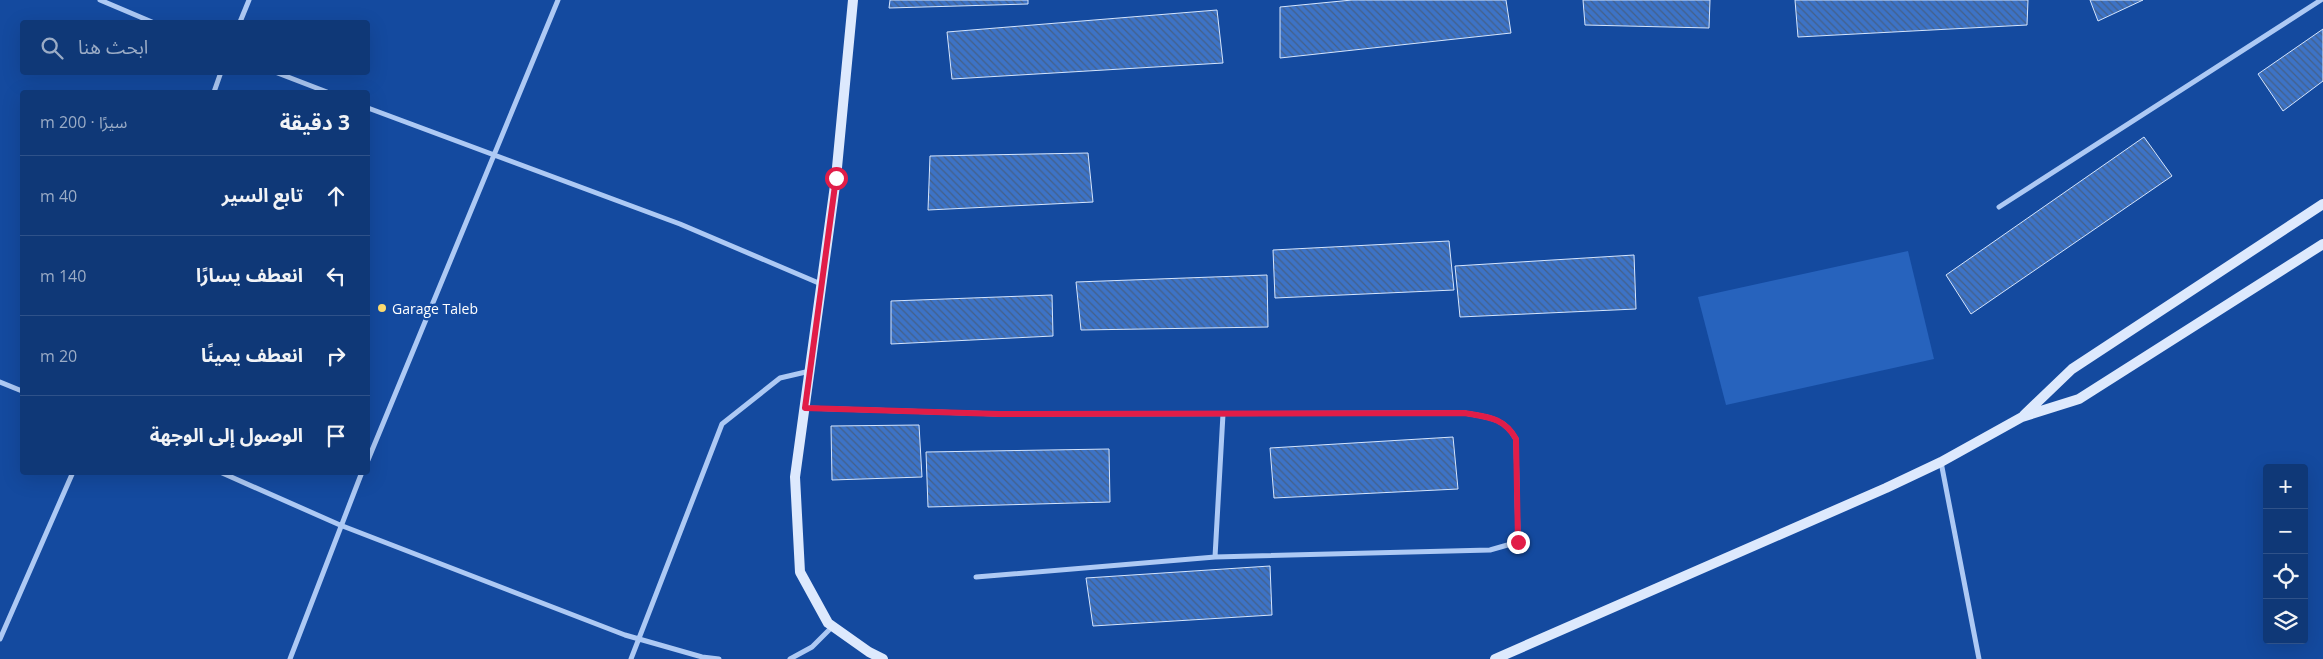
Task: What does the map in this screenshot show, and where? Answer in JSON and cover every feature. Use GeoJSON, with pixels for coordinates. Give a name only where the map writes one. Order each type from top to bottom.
{"type":"FeatureCollection","features":[{"type":"Feature","properties":{"kind":"main road"},"geometry":{"type":"LineString","coordinates":[[853,0],[836,178],[796,477],[800,572],[828,623],[869,652],[883,659]]}},
{"type":"Feature","properties":{"kind":"main road"},"geometry":{"type":"LineString","coordinates":[[2022,417],[2072,369],[2323,204]]}},
{"type":"Feature","properties":{"kind":"main road"},"geometry":{"type":"LineString","coordinates":[[1495,659],[1596,617],[1942,462],[2022,417],[2079,399],[2323,244]]}},
{"type":"Feature","properties":{"kind":"street"},"geometry":{"type":"LineString","coordinates":[[100,0],[147,20]]}},
{"type":"Feature","properties":{"kind":"street"},"geometry":{"type":"LineString","coordinates":[[241,20],[249,0]]}},
{"type":"Feature","properties":{"kind":"street"},"geometry":{"type":"LineString","coordinates":[[370,455],[558,0]]}},
{"type":"Feature","properties":{"kind":"street"},"geometry":{"type":"LineString","coordinates":[[1999,207],[2321,0]]}},
{"type":"Feature","properties":{"kind":"street"},"geometry":{"type":"LineString","coordinates":[[215,90],[220,75]]}},
{"type":"Feature","properties":{"kind":"street"},"geometry":{"type":"LineString","coordinates":[[283,75],[322,90]]}},
{"type":"Feature","properties":{"kind":"street"},"geometry":{"type":"LineString","coordinates":[[370,109],[680,224],[822,285]]}},
{"type":"Feature","properties":{"kind":"street"},"geometry":{"type":"LineString","coordinates":[[632,659],[722,424],[780,378],[810,371]]}},
{"type":"Feature","properties":{"kind":"street"},"geometry":{"type":"LineString","coordinates":[[0,382],[20,389]]}},
{"type":"Feature","properties":{"kind":"street"},"geometry":{"type":"LineString","coordinates":[[805,408],[999,414],[1464,413],[1489,417],[1509,426],[1516,439],[1518,542],[1490,550],[1215,557],[976,577]]}},
{"type":"Feature","properties":{"kind":"street"},"geometry":{"type":"LineString","coordinates":[[1215,557],[1223,414]]}},
{"type":"Feature","properties":{"kind":"street"},"geometry":{"type":"LineString","coordinates":[[1942,462],[1979,659]]}},
{"type":"Feature","properties":{"kind":"street"},"geometry":{"type":"LineString","coordinates":[[0,640],[72,475]]}},
{"type":"Feature","properties":{"kind":"street"},"geometry":{"type":"LineString","coordinates":[[227,475],[340,525],[640,639],[702,657],[719,659]]}},
{"type":"Feature","properties":{"kind":"street"},"geometry":{"type":"LineString","coordinates":[[290,659],[361,475]]}},
{"type":"Feature","properties":{"kind":"street"},"geometry":{"type":"LineString","coordinates":[[790,659],[812,647],[832,627]]}},
{"type":"Feature","properties":{"kind":"shaded area"},"geometry":{"type":"Polygon","coordinates":[[[1908,251],[1934,359],[1726,405],[1698,297],[1908,251]]]}},
{"type":"Feature","properties":{"kind":"building"},"geometry":{"type":"Polygon","coordinates":[[[890,0],[1028,0],[1028,4],[889,8],[890,0]]]}},
{"type":"Feature","properties":{"kind":"building"},"geometry":{"type":"Polygon","coordinates":[[[1352,0],[1506,0],[1511,33],[1280,58],[1280,7],[1352,0]]]}},
{"type":"Feature","properties":{"kind":"building"},"geometry":{"type":"Polygon","coordinates":[[[1583,0],[1710,0],[1709,28],[1585,25],[1583,0]]]}},
{"type":"Feature","properties":{"kind":"building"},"geometry":{"type":"Polygon","coordinates":[[[1795,0],[2028,0],[2027,25],[1798,37],[1795,0]]]}},
{"type":"Feature","properties":{"kind":"building"},"geometry":{"type":"Polygon","coordinates":[[[2090,0],[2143,0],[2098,21],[2090,0]]]}},
{"type":"Feature","properties":{"kind":"building"},"geometry":{"type":"Polygon","coordinates":[[[1217,10],[1223,63],[952,79],[947,32],[1217,10]]]}},
{"type":"Feature","properties":{"kind":"building"},"geometry":{"type":"Polygon","coordinates":[[[2323,29],[2323,81],[2283,111],[2258,74],[2323,29]]]}},
{"type":"Feature","properties":{"kind":"building"},"geometry":{"type":"Polygon","coordinates":[[[2144,137],[2172,176],[1971,314],[1946,275],[2144,137]]]}},
{"type":"Feature","properties":{"kind":"building"},"geometry":{"type":"Polygon","coordinates":[[[1088,153],[1093,202],[928,210],[930,156],[1088,153]]]}},
{"type":"Feature","properties":{"kind":"building"},"geometry":{"type":"Polygon","coordinates":[[[1449,241],[1454,290],[1275,298],[1273,250],[1449,241]]]}},
{"type":"Feature","properties":{"kind":"building"},"geometry":{"type":"Polygon","coordinates":[[[1634,255],[1636,309],[1460,317],[1455,266],[1634,255]]]}},
{"type":"Feature","properties":{"kind":"building"},"geometry":{"type":"Polygon","coordinates":[[[1267,275],[1268,327],[1081,330],[1076,282],[1267,275]]]}},
{"type":"Feature","properties":{"kind":"building"},"geometry":{"type":"Polygon","coordinates":[[[1052,295],[1053,336],[891,344],[891,301],[1052,295]]]}},
{"type":"Feature","properties":{"kind":"building"},"geometry":{"type":"Polygon","coordinates":[[[919,425],[922,477],[832,480],[831,426],[919,425]]]}},
{"type":"Feature","properties":{"kind":"building"},"geometry":{"type":"Polygon","coordinates":[[[1453,437],[1458,489],[1274,498],[1270,448],[1453,437]]]}},
{"type":"Feature","properties":{"kind":"building"},"geometry":{"type":"Polygon","coordinates":[[[1109,449],[1110,502],[928,507],[926,452],[1109,449]]]}},
{"type":"Feature","properties":{"kind":"building"},"geometry":{"type":"Polygon","coordinates":[[[1270,566],[1272,615],[1093,626],[1086,578],[1270,566]]]}},
{"type":"Feature","properties":{"kind":"place","name":"Garage Taleb"},"geometry":{"type":"Point","coordinates":[382,308]}},
{"type":"Feature","properties":{"kind":"route"},"geometry":{"type":"LineString","coordinates":[[836,178],[805,408],[999,414],[1464,413],[1489,417],[1509,426],[1516,439],[1518,542]]}}]}
